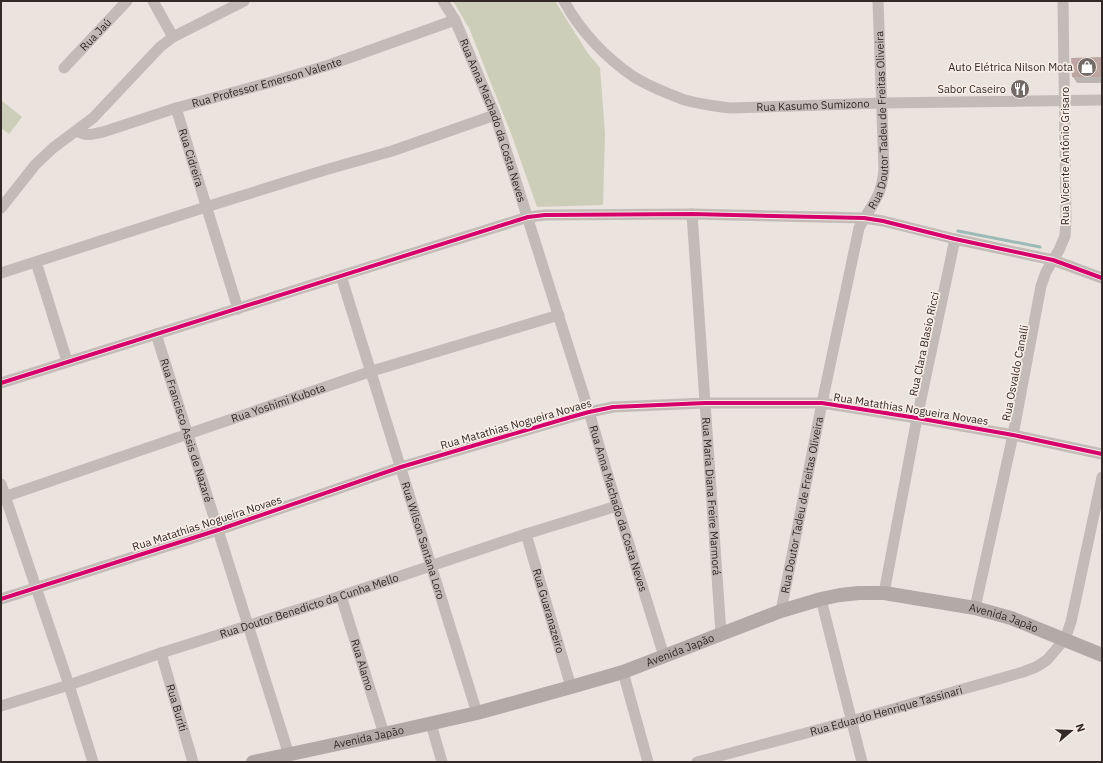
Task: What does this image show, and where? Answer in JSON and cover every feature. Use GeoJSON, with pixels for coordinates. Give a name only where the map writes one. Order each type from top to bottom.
{"type":"FeatureCollection","features":[{"type":"Feature","properties":{"kind":"main road","name":"Avenida Japão"},"geometry":{"type":"LineString","coordinates":[[253,762],[431,724],[571,687],[624,672],[781,611],[820,599],[847,594],[884,594],[975,608],[1011,618],[1102,655]]}},
{"type":"Feature","properties":{"kind":"street","name":"Rua Jaú"},"geometry":{"type":"LineString","coordinates":[[64,68],[126,1]]}},
{"type":"Feature","properties":{"kind":"street"},"geometry":{"type":"LineString","coordinates":[[153,1],[173,37]]}},
{"type":"Feature","properties":{"kind":"street"},"geometry":{"type":"LineString","coordinates":[[1,208],[35,165],[53,148],[93,118],[160,47],[173,37],[244,1]]}},
{"type":"Feature","properties":{"kind":"street","name":"Rua Anna Machado da Costa Neves"},"geometry":{"type":"LineString","coordinates":[[443,1],[454,20],[495,115],[664,656]]}},
{"type":"Feature","properties":{"kind":"street","name":"Rua Kasumo Sumizono"},"geometry":{"type":"LineString","coordinates":[[564,1],[570,12],[592,40],[616,63],[654,87],[682,99],[706,105],[730,108],[882,103],[1102,100]]}},
{"type":"Feature","properties":{"kind":"street","name":"Rua Doutor Tadeu de Freitas Oliveira"},"geometry":{"type":"LineString","coordinates":[[781,611],[822,403],[859,228],[879,194],[883,182],[884,170],[878,1]]}},
{"type":"Feature","properties":{"kind":"street","name":"Rua Vicente Antônio Grisaro"},"geometry":{"type":"LineString","coordinates":[[1052,260],[1065,236],[1066,219],[1063,1]]}},
{"type":"Feature","properties":{"kind":"street","name":"Rua Professor Emerson Valente"},"geometry":{"type":"LineString","coordinates":[[77,131],[83,135],[103,132],[176,108],[268,83],[329,64],[454,20]]}},
{"type":"Feature","properties":{"kind":"street","name":"Rua Cidreira"},"geometry":{"type":"LineString","coordinates":[[176,108],[238,309]]}},
{"type":"Feature","properties":{"kind":"street"},"geometry":{"type":"LineString","coordinates":[[1,274],[206,207],[392,151],[495,115]]}},
{"type":"Feature","properties":{"kind":"street"},"geometry":{"type":"LineString","coordinates":[[1,383],[528,217],[545,215],[692,214],[864,218],[883,221],[955,239],[1052,260],[1102,278]]}},
{"type":"Feature","properties":{"kind":"street","name":"Rua Maria Diana Freire Marmorá"},"geometry":{"type":"LineString","coordinates":[[692,214],[722,634]]}},
{"type":"Feature","properties":{"kind":"street","name":"Rua Clara Blasio Ricci"},"geometry":{"type":"LineString","coordinates":[[884,594],[917,418],[955,239]]}},
{"type":"Feature","properties":{"kind":"street","name":"Rua Osvaldo Canalli"},"geometry":{"type":"LineString","coordinates":[[975,608],[1012,435],[1041,286],[1052,260]]}},
{"type":"Feature","properties":{"kind":"street"},"geometry":{"type":"LineString","coordinates":[[36,262],[68,362]]}},
{"type":"Feature","properties":{"kind":"street","name":"Rua Wilson Santana Loro"},"geometry":{"type":"LineString","coordinates":[[341,276],[372,371],[477,713]]}},
{"type":"Feature","properties":{"kind":"street","name":"Rua Yoshimi Kubota"},"geometry":{"type":"LineString","coordinates":[[3,498],[372,371],[559,316]]}},
{"type":"Feature","properties":{"kind":"street","name":"Rua Francisco Assis de Nazaré"},"geometry":{"type":"LineString","coordinates":[[156,334],[289,755]]}},
{"type":"Feature","properties":{"kind":"street","name":"Rua Matathias Nogueira Novaes"},"geometry":{"type":"LineString","coordinates":[[1,599],[218,530],[401,467],[589,412],[613,407],[706,403],[822,403],[1012,435],[1102,454]]}},
{"type":"Feature","properties":{"kind":"street"},"geometry":{"type":"LineString","coordinates":[[1065,639],[1071,622],[1102,477]]}},
{"type":"Feature","properties":{"kind":"street"},"geometry":{"type":"LineString","coordinates":[[1,484],[3,498],[36,588],[93,762]]}},
{"type":"Feature","properties":{"kind":"street","name":"Rua Doutor Benedicto da Cunha Mello"},"geometry":{"type":"LineString","coordinates":[[1,706],[341,596],[526,534],[617,506]]}},
{"type":"Feature","properties":{"kind":"street","name":"Rua Guaranazeiro"},"geometry":{"type":"LineString","coordinates":[[526,534],[571,687]]}},
{"type":"Feature","properties":{"kind":"street","name":"Rua Alamo"},"geometry":{"type":"LineString","coordinates":[[341,596],[384,734]]}},
{"type":"Feature","properties":{"kind":"street"},"geometry":{"type":"LineString","coordinates":[[820,599],[862,762]]}},
{"type":"Feature","properties":{"kind":"street","name":"Rua Eduardo Henrique Tassinari"},"geometry":{"type":"LineString","coordinates":[[697,762],[851,721],[1023,672],[1036,667],[1047,660],[1065,639]]}},
{"type":"Feature","properties":{"kind":"street","name":"Rua Buriti"},"geometry":{"type":"LineString","coordinates":[[161,653],[193,762]]}},
{"type":"Feature","properties":{"kind":"street"},"geometry":{"type":"LineString","coordinates":[[624,672],[648,762]]}},
{"type":"Feature","properties":{"kind":"street"},"geometry":{"type":"LineString","coordinates":[[431,724],[442,762]]}},
{"type":"Feature","properties":{"kind":"green space"},"geometry":{"type":"Polygon","coordinates":[[[453,1],[555,1],[587,52],[600,68],[605,134],[603,205],[537,207],[512,136],[469,28],[453,1]]]}},
{"type":"Feature","properties":{"kind":"green space"},"geometry":{"type":"Polygon","coordinates":[[[1,100],[22,117],[9,134],[1,128],[1,100]]]}},
{"type":"Feature","properties":{"kind":"building","name":"Auto Elétrica Nilson Mota"},"geometry":{"type":"Polygon","coordinates":[[[1102,57],[1102,77],[1072,77],[1071,58],[1102,57]]]}},
{"type":"Feature","properties":{"kind":"waterway"},"geometry":{"type":"LineString","coordinates":[[958,231],[1040,247]]}},
{"type":"Feature","properties":{"kind":"cycle path"},"geometry":{"type":"LineString","coordinates":[[1,383],[528,217],[545,215],[692,214],[864,218],[1053,260],[1102,278]]}},
{"type":"Feature","properties":{"kind":"cycle path"},"geometry":{"type":"LineString","coordinates":[[1,599],[218,530],[401,467],[571,417],[613,407],[705,403],[822,403],[1013,435],[1102,454]]}},
{"type":"Feature","properties":{"kind":"place","name":"Auto Elétrica Nilson Mota"},"geometry":{"type":"Point","coordinates":[1087,67]}},
{"type":"Feature","properties":{"kind":"place","name":"Sabor Caseiro"},"geometry":{"type":"Point","coordinates":[1020,89]}}]}
